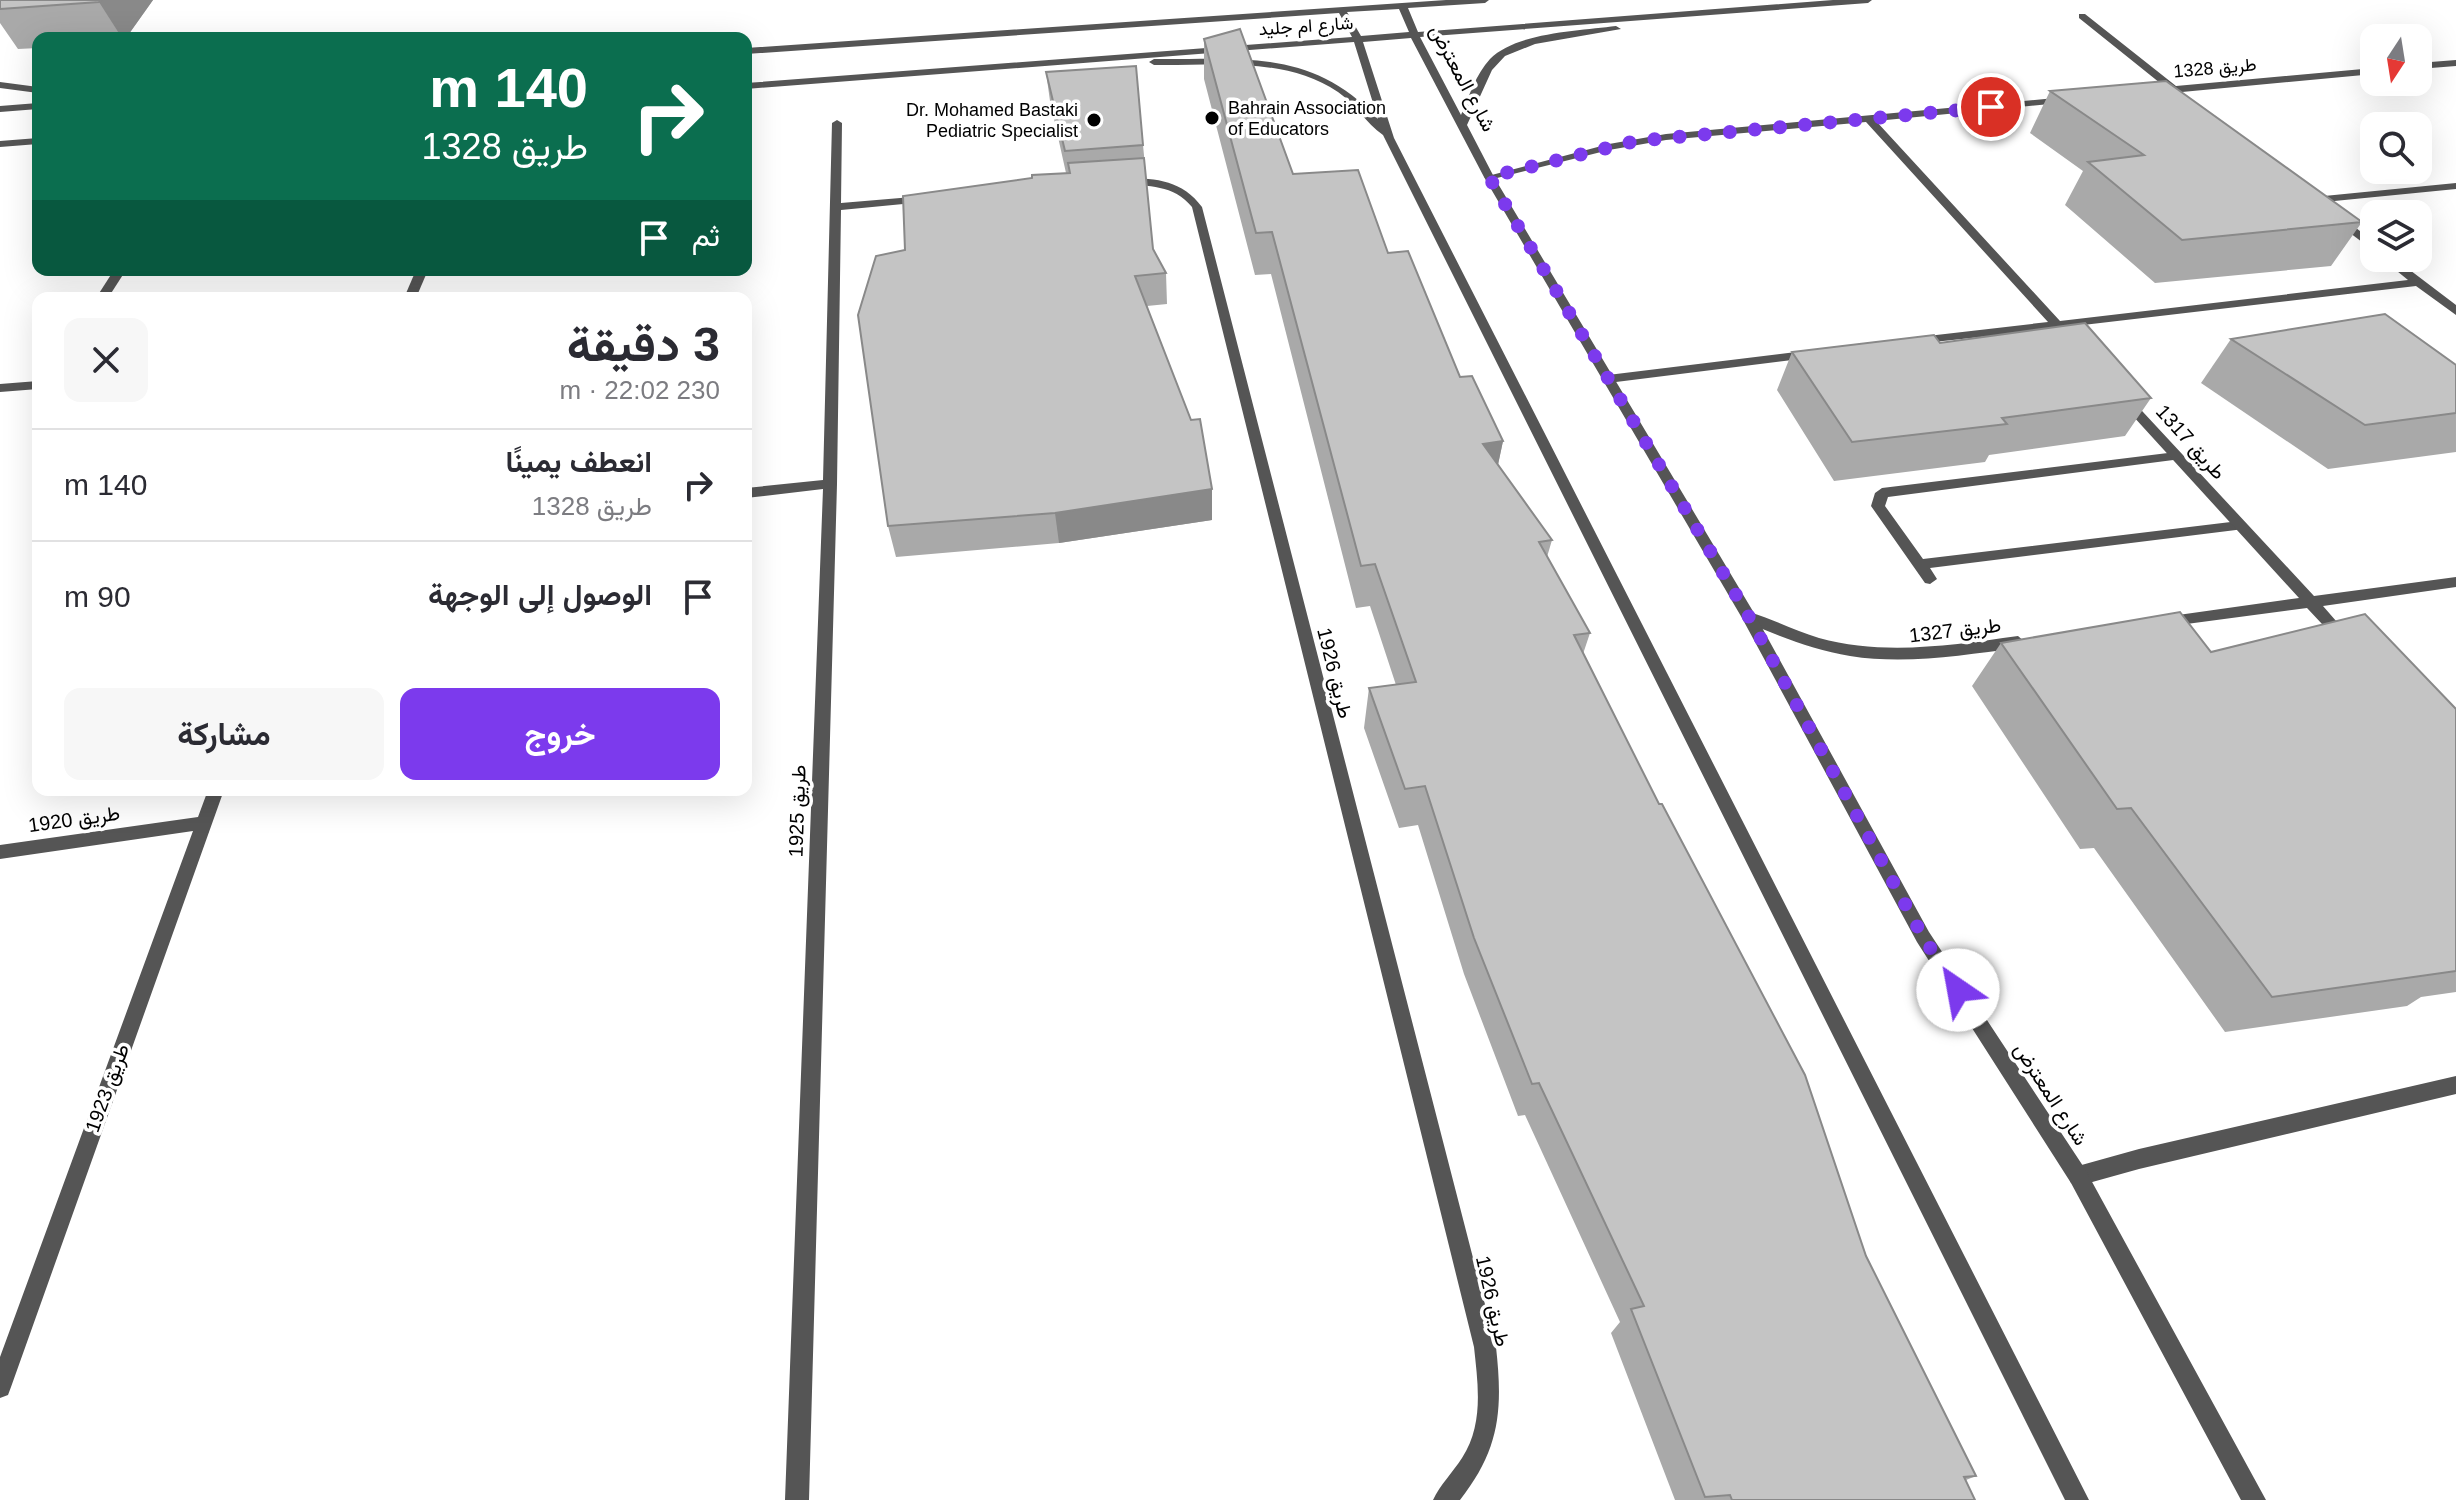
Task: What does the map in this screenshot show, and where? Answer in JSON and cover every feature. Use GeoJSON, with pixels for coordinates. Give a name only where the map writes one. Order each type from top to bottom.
{"type":"FeatureCollection","features":[{"type":"Feature","properties":{"kind":"street","name":"شارع ام جليد"},"geometry":{"type":"LineString","coordinates":[[752,51],[1485,0]]}},
{"type":"Feature","properties":{"kind":"street","name":"شارع ام جليد"},"geometry":{"type":"LineString","coordinates":[[752,86],[1868,0]]}},
{"type":"Feature","properties":{"kind":"street","name":"شارع المعترض"},"geometry":{"type":"LineString","coordinates":[[1402,5],[1489,177],[1749,617],[1923,937],[2078,1176],[2254,1500]]}},
{"type":"Feature","properties":{"kind":"street"},"geometry":{"type":"LineString","coordinates":[[1341,9],[1357,38],[1389,138],[2077,1500]]}},
{"type":"Feature","properties":{"kind":"street"},"geometry":{"type":"LineString","coordinates":[[1462,124],[1493,62],[1508,51],[1534,42],[1726,11]]}},
{"type":"Feature","properties":{"kind":"street"},"geometry":{"type":"LineString","coordinates":[[2082,16],[2185,99]]}},
{"type":"Feature","properties":{"kind":"street"},"geometry":{"type":"LineString","coordinates":[[1076,59],[1265,64],[1289,68],[1337,87],[1354,100],[1389,138]]}},
{"type":"Feature","properties":{"kind":"street"},"geometry":{"type":"LineString","coordinates":[[2432,65],[2456,63]]}},
{"type":"Feature","properties":{"kind":"street","name":"طريق 1328"},"geometry":{"type":"LineString","coordinates":[[2143,93],[2360,72]]}},
{"type":"Feature","properties":{"kind":"street"},"geometry":{"type":"LineString","coordinates":[[0,85],[32,89]]}},
{"type":"Feature","properties":{"kind":"street"},"geometry":{"type":"LineString","coordinates":[[1489,177],[1636,141],[2082,99]]}},
{"type":"Feature","properties":{"kind":"street"},"geometry":{"type":"LineString","coordinates":[[0,109],[32,106]]}},
{"type":"Feature","properties":{"kind":"street"},"geometry":{"type":"LineString","coordinates":[[1869,119],[2086,358]]}},
{"type":"Feature","properties":{"kind":"street","name":"طريق 1925"},"geometry":{"type":"LineString","coordinates":[[797,1500],[830,484],[837,123]]}},
{"type":"Feature","properties":{"kind":"street"},"geometry":{"type":"LineString","coordinates":[[0,144],[32,141]]}},
{"type":"Feature","properties":{"kind":"street","name":"طريق 1926"},"geometry":{"type":"LineString","coordinates":[[1105,183],[1151,182],[1178,188],[1190,197],[1201,222],[1485,1347],[1490,1389],[1488,1432],[1471,1469],[1445,1500]]}},
{"type":"Feature","properties":{"kind":"street"},"geometry":{"type":"LineString","coordinates":[[2314,200],[2456,186]]}},
{"type":"Feature","properties":{"kind":"street"},"geometry":{"type":"LineString","coordinates":[[2302,191],[2360,237]]}},
{"type":"Feature","properties":{"kind":"street"},"geometry":{"type":"LineString","coordinates":[[835,207],[947,197]]}},
{"type":"Feature","properties":{"kind":"street"},"geometry":{"type":"LineString","coordinates":[[2405,272],[2456,311]]}},
{"type":"Feature","properties":{"kind":"street"},"geometry":{"type":"LineString","coordinates":[[1900,343],[2418,282]]}},
{"type":"Feature","properties":{"kind":"street"},"geometry":{"type":"LineString","coordinates":[[1608,379],[1822,352]]}},
{"type":"Feature","properties":{"kind":"street"},"geometry":{"type":"LineString","coordinates":[[0,388],[32,385]]}},
{"type":"Feature","properties":{"kind":"street","name":"طريق 1317"},"geometry":{"type":"LineString","coordinates":[[2116,391],[2351,645]]}},
{"type":"Feature","properties":{"kind":"street"},"geometry":{"type":"LineString","coordinates":[[1930,579],[1878,506],[1882,493],[2176,456]]}},
{"type":"Feature","properties":{"kind":"street"},"geometry":{"type":"LineString","coordinates":[[752,492],[830,484]]}},
{"type":"Feature","properties":{"kind":"street"},"geometry":{"type":"LineString","coordinates":[[1920,564],[2239,526]]}},
{"type":"Feature","properties":{"kind":"street"},"geometry":{"type":"LineString","coordinates":[[2154,623],[2456,582]]}},
{"type":"Feature","properties":{"kind":"street","name":"طريق 1327"},"geometry":{"type":"LineString","coordinates":[[1749,617],[1821,645],[1873,655],[1922,656],[2030,641]]}},
{"type":"Feature","properties":{"kind":"street","name":"طريق 1923"},"geometry":{"type":"LineString","coordinates":[[0,1387],[213,796]]}},
{"type":"Feature","properties":{"kind":"street","name":"طريق 1920"},"geometry":{"type":"LineString","coordinates":[[0,852],[202,823]]}},
{"type":"Feature","properties":{"kind":"street"},"geometry":{"type":"LineString","coordinates":[[2078,1176],[2456,1085]]}},
{"type":"Feature","properties":{"kind":"building"},"geometry":{"type":"Polygon","coordinates":[[[0,0],[101,0],[0,9],[0,0]]]}},
{"type":"Feature","properties":{"kind":"building"},"geometry":{"type":"Polygon","coordinates":[[[1240,29],[1293,174],[1358,170],[1388,253],[1408,251],[1460,377],[1472,376],[1503,441],[1483,444],[1552,540],[1539,542],[1590,633],[1574,635],[1659,804],[1662,804],[1805,1075],[1866,1256],[1976,1476],[1964,1477],[1975,1500],[1732,1500],[1730,1495],[1705,1497],[1631,1309],[1644,1306],[1539,1083],[1532,1084],[1474,938],[1425,786],[1405,789],[1369,688],[1416,682],[1375,564],[1361,566],[1272,232],[1256,233],[1204,39],[1240,29]]]}},
{"type":"Feature","properties":{"kind":"building"},"geometry":{"type":"Polygon","coordinates":[[[1136,66],[1143,145],[1065,151],[1046,72],[1136,66]]]}},
{"type":"Feature","properties":{"kind":"building"},"geometry":{"type":"Polygon","coordinates":[[[2166,81],[2360,222],[2182,240],[2088,162],[2144,155],[2050,91],[2166,81]]]}},
{"type":"Feature","properties":{"kind":"building"},"geometry":{"type":"Polygon","coordinates":[[[1144,158],[1153,249],[1166,273],[1135,276],[1191,420],[1200,419],[1212,489],[1055,513],[888,526],[858,315],[876,256],[905,250],[903,196],[1032,178],[1032,175],[1070,173],[1068,163],[1144,158]]]}},
{"type":"Feature","properties":{"kind":"building"},"geometry":{"type":"Polygon","coordinates":[[[2385,314],[2456,365],[2456,413],[2365,425],[2231,339],[2385,314]]]}},
{"type":"Feature","properties":{"kind":"building"},"geometry":{"type":"Polygon","coordinates":[[[2085,323],[2151,398],[2002,418],[2007,424],[1852,442],[1792,352],[1934,335],[1940,343],[2085,323]]]}},
{"type":"Feature","properties":{"kind":"building"},"geometry":{"type":"Polygon","coordinates":[[[2180,612],[2211,652],[2365,614],[2456,709],[2456,971],[2272,997],[2131,808],[2117,809],[2001,643],[2180,612]]]}},
{"type":"Feature","properties":{"kind":"place","name":"Bahrain Association of Educators"},"geometry":{"type":"Point","coordinates":[1212,118]}},
{"type":"Feature","properties":{"kind":"place","name":"Dr. Mohamed Bastaki Pediatric Specialist"},"geometry":{"type":"Point","coordinates":[1094,120]}},
{"type":"Feature","properties":{"kind":"route"},"geometry":{"type":"LineString","coordinates":[[1958,990],[1923,937],[1749,617],[1489,177],[1636,141],[1991,107]]}}]}
